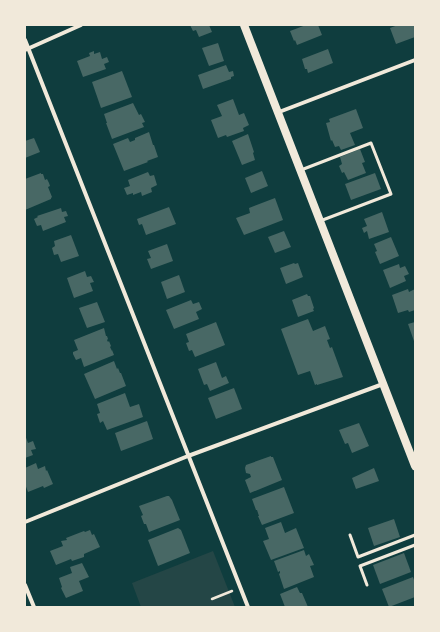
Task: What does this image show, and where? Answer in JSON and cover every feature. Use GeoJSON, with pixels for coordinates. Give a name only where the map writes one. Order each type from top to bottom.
{"type":"FeatureCollection","features":[{"type":"Feature","properties":{"kind":"main road"},"geometry":{"type":"LineString","coordinates":[[244,25],[415,466]]}},
{"type":"Feature","properties":{"kind":"street"},"geometry":{"type":"LineString","coordinates":[[27,49],[81,25]]}},
{"type":"Feature","properties":{"kind":"street"},"geometry":{"type":"LineString","coordinates":[[25,40],[27,49],[248,607]]}},
{"type":"Feature","properties":{"kind":"street"},"geometry":{"type":"LineString","coordinates":[[279,112],[415,60]]}},
{"type":"Feature","properties":{"kind":"street"},"geometry":{"type":"LineString","coordinates":[[25,522],[188,456],[383,384]]}},
{"type":"Feature","properties":{"kind":"street"},"geometry":{"type":"LineString","coordinates":[[25,585],[34,607]]}},
{"type":"Feature","properties":{"kind":"lane"},"geometry":{"type":"LineString","coordinates":[[301,170],[371,142],[391,194],[320,221]]}},
{"type":"Feature","properties":{"kind":"lane"},"geometry":{"type":"LineString","coordinates":[[350,535],[358,557],[415,535]]}},
{"type":"Feature","properties":{"kind":"lane"},"geometry":{"type":"LineString","coordinates":[[366,585],[360,566],[415,545]]}},
{"type":"Feature","properties":{"kind":"path"},"geometry":{"type":"LineString","coordinates":[[212,599],[240,588]]}},
{"type":"Feature","properties":{"kind":"shaded area"},"geometry":{"type":"Polygon","coordinates":[[[213,551],[235,607],[141,607],[132,583],[213,551]]]}},
{"type":"Feature","properties":{"kind":"building"},"geometry":{"type":"Polygon","coordinates":[[[190,25],[209,25],[212,32],[199,37],[196,30],[193,31],[190,25]]]}},
{"type":"Feature","properties":{"kind":"building"},"geometry":{"type":"Polygon","coordinates":[[[306,25],[318,25],[322,35],[297,45],[290,31],[306,25]]]}},
{"type":"Feature","properties":{"kind":"building"},"geometry":{"type":"Polygon","coordinates":[[[398,25],[415,25],[415,37],[396,44],[390,28],[398,25]]]}},
{"type":"Feature","properties":{"kind":"building"},"geometry":{"type":"Polygon","coordinates":[[[218,43],[224,61],[209,66],[202,48],[218,43]]]}},
{"type":"Feature","properties":{"kind":"building"},"geometry":{"type":"Polygon","coordinates":[[[328,49],[333,63],[308,73],[302,59],[328,49]]]}},
{"type":"Feature","properties":{"kind":"building"},"geometry":{"type":"Polygon","coordinates":[[[94,51],[94,54],[100,52],[102,59],[107,57],[109,62],[104,64],[106,69],[83,77],[77,61],[90,56],[89,53],[94,51]]]}},
{"type":"Feature","properties":{"kind":"building"},"geometry":{"type":"Polygon","coordinates":[[[226,65],[229,72],[233,71],[234,76],[231,77],[231,79],[203,89],[198,75],[226,65]]]}},
{"type":"Feature","properties":{"kind":"building"},"geometry":{"type":"Polygon","coordinates":[[[122,71],[132,97],[101,108],[92,82],[122,71]]]}},
{"type":"Feature","properties":{"kind":"building"},"geometry":{"type":"Polygon","coordinates":[[[233,99],[239,115],[244,113],[249,125],[243,128],[244,131],[227,137],[226,135],[218,138],[211,120],[222,116],[217,105],[233,99]]]}},
{"type":"Feature","properties":{"kind":"building"},"geometry":{"type":"Polygon","coordinates":[[[133,103],[139,115],[141,114],[145,122],[142,123],[144,127],[112,139],[104,114],[133,103]]]}},
{"type":"Feature","properties":{"kind":"building"},"geometry":{"type":"Polygon","coordinates":[[[356,109],[363,128],[350,133],[355,145],[341,150],[339,146],[335,147],[332,140],[331,141],[326,123],[330,122],[329,119],[356,109]]]}},
{"type":"Feature","properties":{"kind":"building"},"geometry":{"type":"Polygon","coordinates":[[[149,132],[158,157],[124,171],[113,144],[128,138],[130,142],[135,140],[135,138],[149,132]]]}},
{"type":"Feature","properties":{"kind":"building"},"geometry":{"type":"Polygon","coordinates":[[[248,134],[255,160],[242,165],[232,141],[248,134]]]}},
{"type":"Feature","properties":{"kind":"building"},"geometry":{"type":"Polygon","coordinates":[[[34,138],[40,152],[25,158],[25,141],[34,138]]]}},
{"type":"Feature","properties":{"kind":"building"},"geometry":{"type":"Polygon","coordinates":[[[360,149],[365,162],[362,163],[366,173],[348,180],[344,172],[342,173],[339,166],[342,164],[340,157],[360,149]]]}},
{"type":"Feature","properties":{"kind":"building"},"geometry":{"type":"Polygon","coordinates":[[[262,171],[268,186],[251,193],[245,178],[262,171]]]}},
{"type":"Feature","properties":{"kind":"building"},"geometry":{"type":"Polygon","coordinates":[[[148,172],[150,176],[154,175],[157,185],[151,188],[152,192],[142,196],[141,192],[133,195],[133,193],[127,195],[124,188],[130,186],[128,180],[148,172]]]}},
{"type":"Feature","properties":{"kind":"building"},"geometry":{"type":"Polygon","coordinates":[[[41,173],[43,174],[45,180],[47,179],[49,183],[50,186],[48,187],[52,197],[51,199],[25,210],[25,179],[41,173]]]}},
{"type":"Feature","properties":{"kind":"building"},"geometry":{"type":"Polygon","coordinates":[[[375,173],[381,189],[351,200],[345,184],[375,173]]]}},
{"type":"Feature","properties":{"kind":"building"},"geometry":{"type":"Polygon","coordinates":[[[275,198],[283,220],[244,235],[236,218],[250,213],[249,208],[275,198]]]}},
{"type":"Feature","properties":{"kind":"building"},"geometry":{"type":"Polygon","coordinates":[[[169,207],[176,224],[146,235],[142,224],[139,225],[137,219],[169,207]]]}},
{"type":"Feature","properties":{"kind":"building"},"geometry":{"type":"Polygon","coordinates":[[[61,208],[62,212],[66,211],[68,216],[64,217],[66,222],[43,231],[41,225],[37,226],[34,219],[38,217],[37,216],[61,208]]]}},
{"type":"Feature","properties":{"kind":"building"},"geometry":{"type":"Polygon","coordinates":[[[382,212],[389,232],[369,239],[367,231],[364,233],[362,228],[367,226],[364,219],[382,212]]]}},
{"type":"Feature","properties":{"kind":"building"},"geometry":{"type":"Polygon","coordinates":[[[284,231],[291,247],[275,253],[268,237],[284,231]]]}},
{"type":"Feature","properties":{"kind":"building"},"geometry":{"type":"Polygon","coordinates":[[[71,235],[79,256],[61,262],[58,254],[54,255],[52,248],[55,246],[54,241],[71,235]]]}},
{"type":"Feature","properties":{"kind":"building"},"geometry":{"type":"Polygon","coordinates":[[[391,237],[399,256],[380,264],[375,252],[377,251],[374,244],[391,237]]]}},
{"type":"Feature","properties":{"kind":"building"},"geometry":{"type":"Polygon","coordinates":[[[167,244],[173,261],[151,269],[147,259],[151,258],[148,251],[167,244]]]}},
{"type":"Feature","properties":{"kind":"building"},"geometry":{"type":"Polygon","coordinates":[[[298,263],[303,277],[286,284],[280,268],[298,263]]]}},
{"type":"Feature","properties":{"kind":"building"},"geometry":{"type":"Polygon","coordinates":[[[399,264],[400,268],[405,266],[409,274],[404,276],[406,281],[390,288],[383,270],[399,264]]]}},
{"type":"Feature","properties":{"kind":"building"},"geometry":{"type":"Polygon","coordinates":[[[85,271],[87,277],[91,276],[94,282],[90,283],[93,291],[74,298],[67,278],[85,271]]]}},
{"type":"Feature","properties":{"kind":"building"},"geometry":{"type":"Polygon","coordinates":[[[179,275],[185,292],[167,299],[161,282],[179,275]]]}},
{"type":"Feature","properties":{"kind":"building"},"geometry":{"type":"Polygon","coordinates":[[[408,289],[409,292],[415,289],[415,310],[409,312],[408,310],[398,313],[392,295],[408,289]]]}},
{"type":"Feature","properties":{"kind":"building"},"geometry":{"type":"Polygon","coordinates":[[[307,294],[310,296],[314,311],[298,317],[292,300],[307,294]]]}},
{"type":"Feature","properties":{"kind":"building"},"geometry":{"type":"Polygon","coordinates":[[[191,300],[193,304],[199,302],[202,309],[196,312],[199,319],[174,329],[166,310],[191,300]]]}},
{"type":"Feature","properties":{"kind":"building"},"geometry":{"type":"Polygon","coordinates":[[[97,302],[105,322],[87,328],[79,308],[97,302]]]}},
{"type":"Feature","properties":{"kind":"building"},"geometry":{"type":"Polygon","coordinates":[[[308,319],[313,331],[325,326],[330,339],[327,340],[330,348],[332,347],[343,377],[315,385],[310,371],[298,375],[281,329],[308,319]]]}},
{"type":"Feature","properties":{"kind":"building"},"geometry":{"type":"Polygon","coordinates":[[[216,322],[225,345],[195,357],[192,350],[189,351],[186,343],[189,342],[186,334],[216,322]]]}},
{"type":"Feature","properties":{"kind":"building"},"geometry":{"type":"Polygon","coordinates":[[[415,322],[415,344],[408,324],[415,322]]]}},
{"type":"Feature","properties":{"kind":"building"},"geometry":{"type":"Polygon","coordinates":[[[104,328],[108,339],[107,340],[108,342],[109,341],[114,355],[84,367],[81,358],[76,360],[73,354],[73,352],[78,350],[74,340],[104,328]]]}},
{"type":"Feature","properties":{"kind":"building"},"geometry":{"type":"Polygon","coordinates":[[[114,361],[126,386],[95,399],[84,374],[114,361]]]}},
{"type":"Feature","properties":{"kind":"building"},"geometry":{"type":"Polygon","coordinates":[[[216,362],[222,378],[226,376],[229,383],[210,391],[207,384],[204,385],[198,369],[216,362]]]}},
{"type":"Feature","properties":{"kind":"building"},"geometry":{"type":"Polygon","coordinates":[[[234,388],[242,409],[216,419],[208,398],[234,388]]]}},
{"type":"Feature","properties":{"kind":"building"},"geometry":{"type":"Polygon","coordinates":[[[125,393],[130,407],[139,404],[143,417],[107,430],[103,421],[100,423],[97,414],[100,413],[97,404],[125,393]]]}},
{"type":"Feature","properties":{"kind":"building"},"geometry":{"type":"Polygon","coordinates":[[[147,421],[153,439],[121,451],[115,433],[147,421]]]}},
{"type":"Feature","properties":{"kind":"building"},"geometry":{"type":"Polygon","coordinates":[[[359,423],[369,446],[352,453],[348,443],[345,444],[339,430],[359,423]]]}},
{"type":"Feature","properties":{"kind":"building"},"geometry":{"type":"Polygon","coordinates":[[[25,435],[28,443],[33,441],[36,449],[31,450],[33,455],[25,458],[25,435]]]}},
{"type":"Feature","properties":{"kind":"building"},"geometry":{"type":"Polygon","coordinates":[[[271,456],[273,457],[282,480],[250,493],[245,480],[251,477],[250,474],[246,473],[246,465],[271,456]]]}},
{"type":"Feature","properties":{"kind":"building"},"geometry":{"type":"Polygon","coordinates":[[[36,463],[38,469],[45,466],[53,484],[28,492],[25,484],[25,468],[36,463]]]}},
{"type":"Feature","properties":{"kind":"building"},"geometry":{"type":"Polygon","coordinates":[[[374,468],[379,481],[356,489],[352,478],[374,468]]]}},
{"type":"Feature","properties":{"kind":"building"},"geometry":{"type":"Polygon","coordinates":[[[284,487],[294,513],[262,525],[252,499],[284,487]]]}},
{"type":"Feature","properties":{"kind":"building"},"geometry":{"type":"Polygon","coordinates":[[[169,496],[172,500],[180,520],[149,532],[146,524],[144,524],[141,516],[143,515],[139,506],[169,496]]]}},
{"type":"Feature","properties":{"kind":"building"},"geometry":{"type":"Polygon","coordinates":[[[394,519],[400,537],[374,546],[368,528],[394,519]]]}},
{"type":"Feature","properties":{"kind":"building"},"geometry":{"type":"Polygon","coordinates":[[[281,522],[285,533],[296,528],[304,548],[271,560],[263,541],[269,539],[265,528],[281,522]]]}},
{"type":"Feature","properties":{"kind":"building"},"geometry":{"type":"Polygon","coordinates":[[[178,528],[181,530],[190,553],[158,566],[148,540],[178,528]]]}},
{"type":"Feature","properties":{"kind":"building"},"geometry":{"type":"Polygon","coordinates":[[[90,530],[92,535],[94,534],[100,547],[84,554],[84,557],[72,561],[71,559],[56,565],[50,551],[63,546],[61,541],[67,540],[66,538],[90,530]]]}},
{"type":"Feature","properties":{"kind":"building"},"geometry":{"type":"Polygon","coordinates":[[[304,550],[306,556],[309,554],[314,565],[310,566],[314,577],[284,589],[279,574],[280,571],[278,572],[274,561],[304,550]]]}},
{"type":"Feature","properties":{"kind":"building"},"geometry":{"type":"Polygon","coordinates":[[[404,553],[411,572],[380,584],[373,565],[404,553]]]}},
{"type":"Feature","properties":{"kind":"building"},"geometry":{"type":"Polygon","coordinates":[[[82,563],[89,577],[79,581],[83,591],[66,598],[61,588],[59,578],[72,573],[70,567],[82,563]]]}},
{"type":"Feature","properties":{"kind":"building"},"geometry":{"type":"Polygon","coordinates":[[[413,577],[415,583],[415,597],[389,607],[382,589],[413,577]]]}},
{"type":"Feature","properties":{"kind":"building"},"geometry":{"type":"Polygon","coordinates":[[[297,587],[300,593],[302,593],[308,607],[285,607],[280,594],[297,587]]]}}]}
